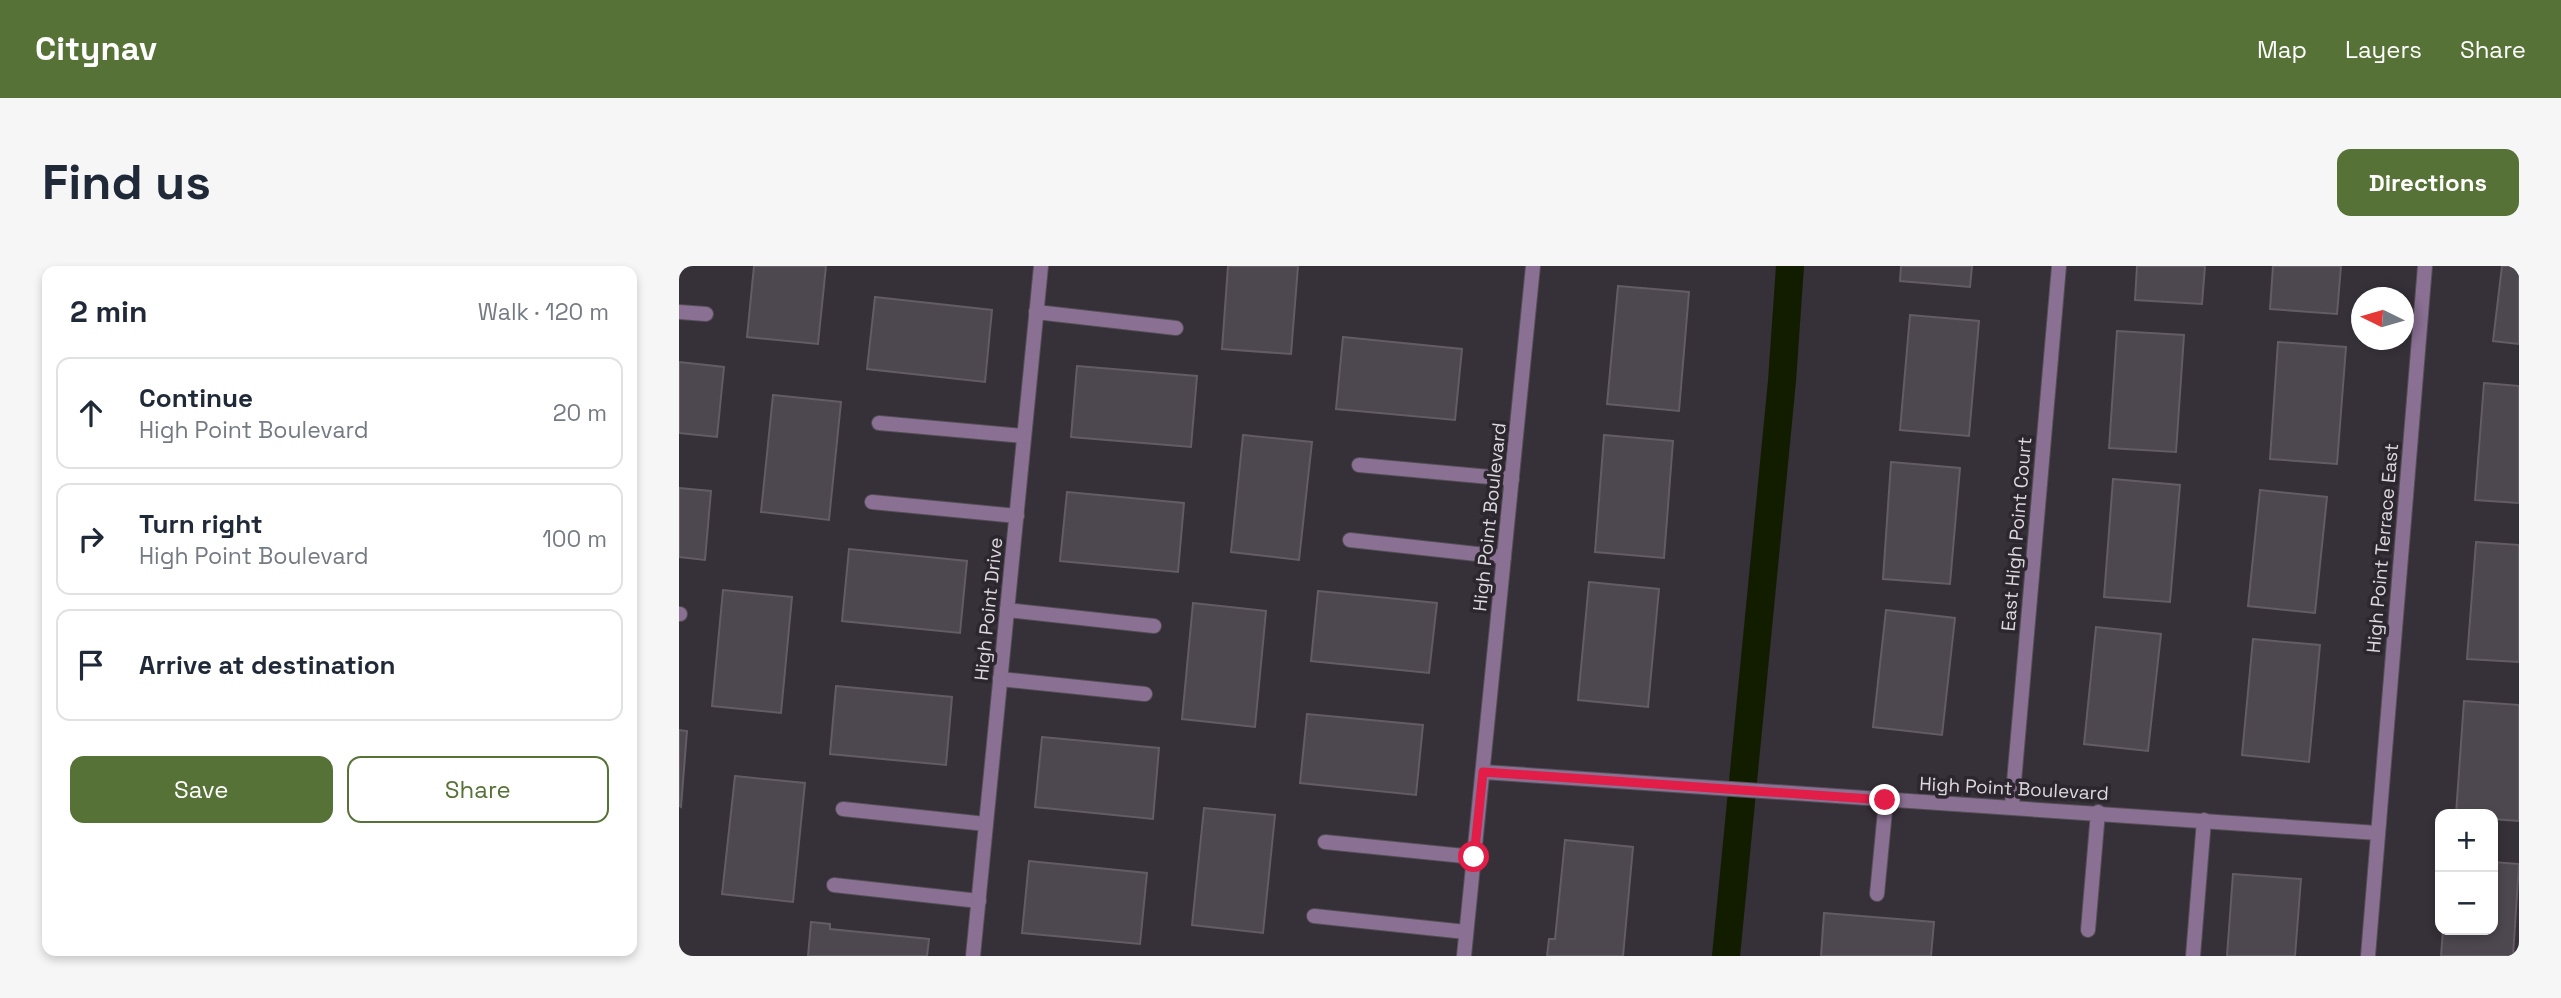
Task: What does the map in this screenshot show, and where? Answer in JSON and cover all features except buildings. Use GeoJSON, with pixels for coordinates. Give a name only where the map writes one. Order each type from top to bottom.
{"type":"FeatureCollection","features":[{"type":"Feature","properties":{"kind":"street","name":"High Point Drive"},"geometry":{"type":"LineString","coordinates":[[973,956],[1041,266]]}},
{"type":"Feature","properties":{"kind":"street","name":"High Point Boulevard"},"geometry":{"type":"LineString","coordinates":[[1464,956],[1533,266]]}},
{"type":"Feature","properties":{"kind":"street","name":"East High Point Court"},"geometry":{"type":"LineString","coordinates":[[2012,805],[2059,266]]}},
{"type":"Feature","properties":{"kind":"street","name":"High Point Terrace East"},"geometry":{"type":"LineString","coordinates":[[2378,833],[2425,266]]}},
{"type":"Feature","properties":{"kind":"street"},"geometry":{"type":"LineString","coordinates":[[679,312],[706,314]]}},
{"type":"Feature","properties":{"kind":"street"},"geometry":{"type":"LineString","coordinates":[[1036,312],[1176,328]]}},
{"type":"Feature","properties":{"kind":"street"},"geometry":{"type":"LineString","coordinates":[[879,423],[1024,436]]}},
{"type":"Feature","properties":{"kind":"street"},"geometry":{"type":"LineString","coordinates":[[1360,465],[1512,479]]}},
{"type":"Feature","properties":{"kind":"street"},"geometry":{"type":"LineString","coordinates":[[872,502],[1017,516]]}},
{"type":"Feature","properties":{"kind":"street"},"geometry":{"type":"LineString","coordinates":[[1350,540],[1504,557]]}},
{"type":"Feature","properties":{"kind":"street"},"geometry":{"type":"LineString","coordinates":[[1007,610],[1154,626]]}},
{"type":"Feature","properties":{"kind":"street"},"geometry":{"type":"LineString","coordinates":[[1000,679],[1145,694]]}},
{"type":"Feature","properties":{"kind":"street","name":"High Point Boulevard"},"geometry":{"type":"LineString","coordinates":[[1483,772],[1885,800],[2012,805],[2378,833]]}},
{"type":"Feature","properties":{"kind":"street"},"geometry":{"type":"LineString","coordinates":[[1877,894],[1885,800]]}},
{"type":"Feature","properties":{"kind":"street"},"geometry":{"type":"LineString","coordinates":[[843,809],[986,824]]}},
{"type":"Feature","properties":{"kind":"street"},"geometry":{"type":"LineString","coordinates":[[2088,930],[2098,812]]}},
{"type":"Feature","properties":{"kind":"street"},"geometry":{"type":"LineString","coordinates":[[2193,956],[2204,820]]}},
{"type":"Feature","properties":{"kind":"street"},"geometry":{"type":"LineString","coordinates":[[2368,956],[2378,833]]}},
{"type":"Feature","properties":{"kind":"street"},"geometry":{"type":"LineString","coordinates":[[1325,842],[1474,857]]}},
{"type":"Feature","properties":{"kind":"street"},"geometry":{"type":"LineString","coordinates":[[834,885],[979,901]]}},
{"type":"Feature","properties":{"kind":"street"},"geometry":{"type":"LineString","coordinates":[[1314,916],[1466,932]]}},
{"type":"Feature","properties":{"kind":"waterway"},"geometry":{"type":"LineString","coordinates":[[1726,956],[1782,381],[1790,266]]}},
{"type":"Feature","properties":{"kind":"route"},"geometry":{"type":"LineString","coordinates":[[1474,857],[1483,772],[1885,800]]}}]}
